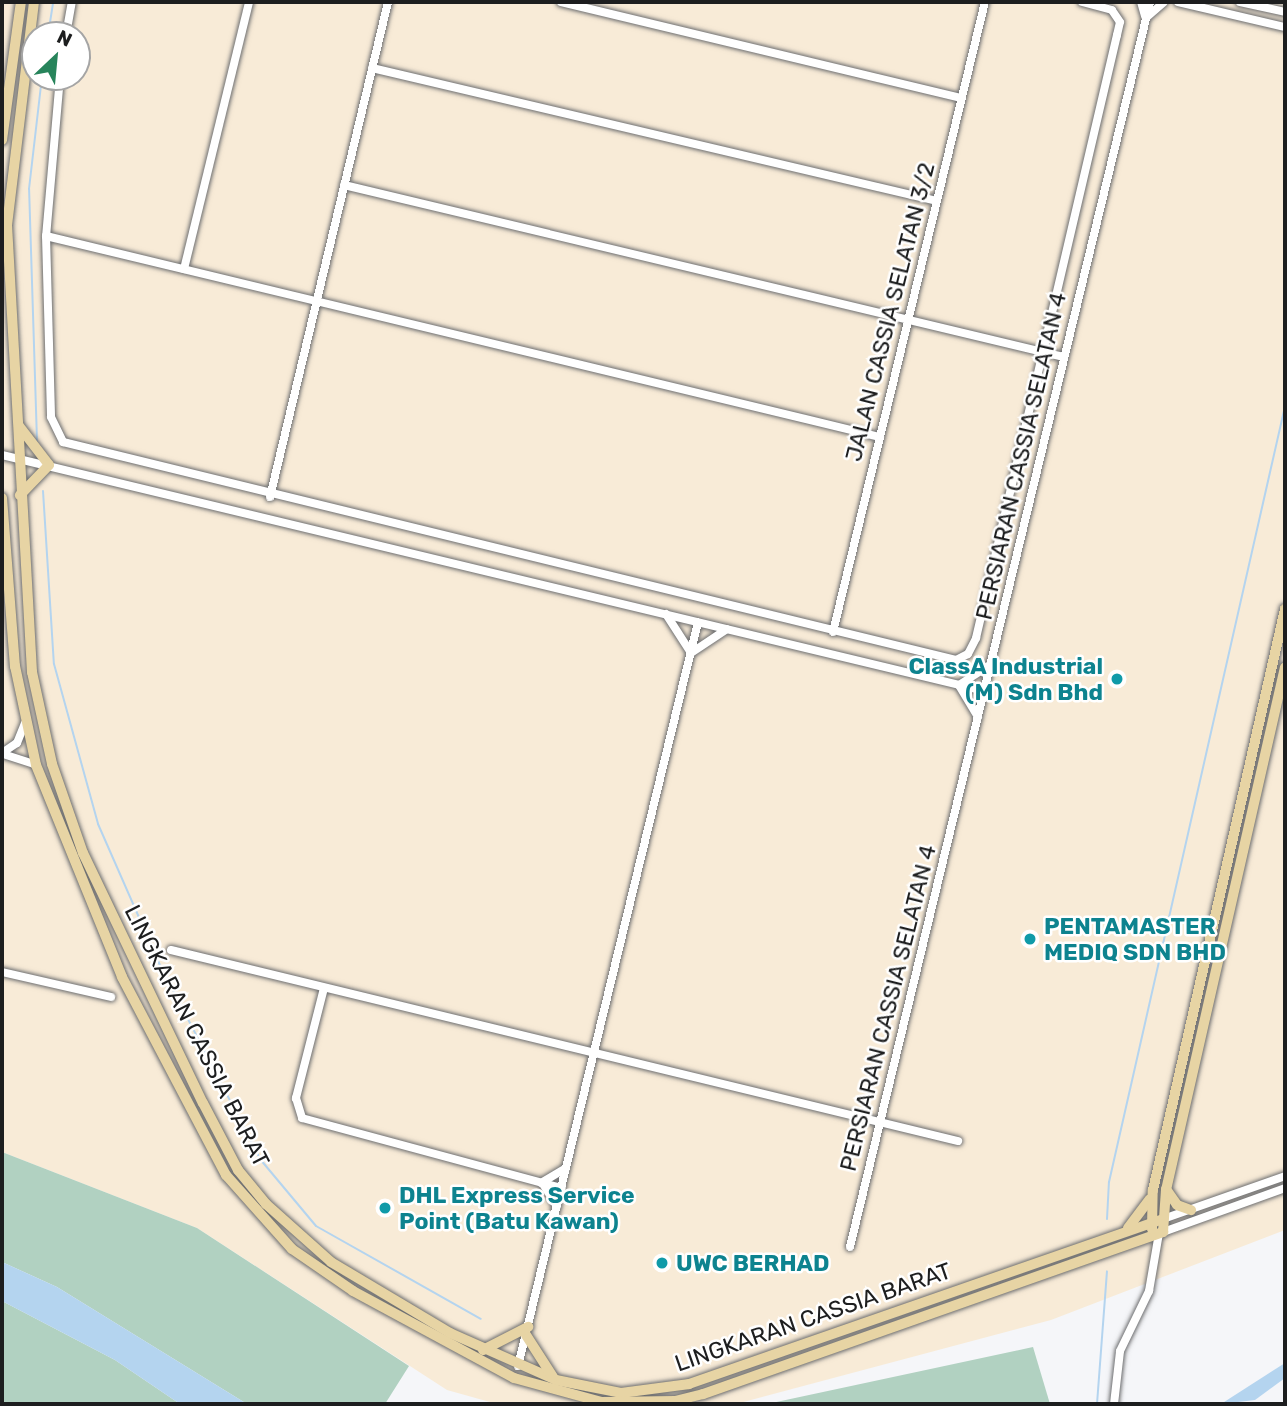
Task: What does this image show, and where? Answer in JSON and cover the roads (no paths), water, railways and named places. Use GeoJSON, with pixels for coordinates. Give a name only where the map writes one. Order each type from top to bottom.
{"type":"FeatureCollection","features":[{"type":"Feature","properties":{"kind":"main road"},"geometry":{"type":"LineString","coordinates":[[2,140],[21,2]]}},
{"type":"Feature","properties":{"kind":"main road","name":"LINGKARAN CASSIA BARAT"},"geometry":{"type":"LineString","coordinates":[[34,2],[7,225],[18,424],[19,496],[32,672],[52,764],[128,954],[238,1170],[296,1236],[483,1350],[556,1380],[621,1393],[689,1384],[1163,1219]]}},
{"type":"Feature","properties":{"kind":"main road"},"geometry":{"type":"LineString","coordinates":[[18,424],[49,465],[19,496]]}},
{"type":"Feature","properties":{"kind":"main road","name":"LINGKARAN CASSIA BARAT"},"geometry":{"type":"LineString","coordinates":[[2,498],[25,723],[36,765],[122,978],[226,1174],[252,1209],[292,1249],[353,1291],[514,1378],[602,1402],[675,1401],[1158,1233]]}},
{"type":"Feature","properties":{"kind":"main road"},"geometry":{"type":"LineString","coordinates":[[1158,1233],[1151,1223],[1152,1193],[1285,609]]}},
{"type":"Feature","properties":{"kind":"main road"},"geometry":{"type":"LineString","coordinates":[[1158,1233],[1285,667]]}},
{"type":"Feature","properties":{"kind":"main road"},"geometry":{"type":"LineString","coordinates":[[1212,930],[1216,937],[1224,936]]}},
{"type":"Feature","properties":{"kind":"main road"},"geometry":{"type":"LineString","coordinates":[[1166,1189],[1177,1205],[1191,1210]]}},
{"type":"Feature","properties":{"kind":"main road"},"geometry":{"type":"LineString","coordinates":[[1124,1232],[1152,1193]]}},
{"type":"Feature","properties":{"kind":"main road"},"geometry":{"type":"LineString","coordinates":[[483,1350],[527,1331],[556,1380]]}},
{"type":"Feature","properties":{"kind":"street"},"geometry":{"type":"LineString","coordinates":[[69,21],[72,2]]}},
{"type":"Feature","properties":{"kind":"street"},"geometry":{"type":"LineString","coordinates":[[184,269],[249,2]]}},
{"type":"Feature","properties":{"kind":"street"},"geometry":{"type":"LineString","coordinates":[[270,497],[388,2]]}},
{"type":"Feature","properties":{"kind":"street"},"geometry":{"type":"LineString","coordinates":[[561,2],[962,97]]}},
{"type":"Feature","properties":{"kind":"street","name":"JALAN CASSIA SELATAN 3/2"},"geometry":{"type":"LineString","coordinates":[[832,632],[985,2]]}},
{"type":"Feature","properties":{"kind":"street"},"geometry":{"type":"LineString","coordinates":[[59,91],[46,236],[51,417],[63,442],[270,497],[942,659],[968,654],[1120,22],[1112,10],[1082,2]]}},
{"type":"Feature","properties":{"kind":"street"},"geometry":{"type":"LineString","coordinates":[[1141,2],[1146,19],[1164,2]]}},
{"type":"Feature","properties":{"kind":"street","name":"PERSIARAN CASSIA SELATAN 4"},"geometry":{"type":"LineString","coordinates":[[850,1247],[1150,2]]}},
{"type":"Feature","properties":{"kind":"street"},"geometry":{"type":"LineString","coordinates":[[1178,2],[1285,27]]}},
{"type":"Feature","properties":{"kind":"street"},"geometry":{"type":"LineString","coordinates":[[1240,2],[1285,12]]}},
{"type":"Feature","properties":{"kind":"street"},"geometry":{"type":"LineString","coordinates":[[372,68],[937,201]]}},
{"type":"Feature","properties":{"kind":"street"},"geometry":{"type":"LineString","coordinates":[[344,185],[1064,357]]}},
{"type":"Feature","properties":{"kind":"street"},"geometry":{"type":"LineString","coordinates":[[46,236],[880,437]]}},
{"type":"Feature","properties":{"kind":"street"},"geometry":{"type":"LineString","coordinates":[[2,455],[984,691]]}},
{"type":"Feature","properties":{"kind":"street"},"geometry":{"type":"LineString","coordinates":[[666,614],[691,653]]}},
{"type":"Feature","properties":{"kind":"street"},"geometry":{"type":"LineString","coordinates":[[518,1366],[566,1168],[597,1055],[698,622]]}},
{"type":"Feature","properties":{"kind":"street"},"geometry":{"type":"LineString","coordinates":[[691,653],[727,629]]}},
{"type":"Feature","properties":{"kind":"street"},"geometry":{"type":"LineString","coordinates":[[959,685],[990,665]]}},
{"type":"Feature","properties":{"kind":"street"},"geometry":{"type":"LineString","coordinates":[[959,685],[978,717]]}},
{"type":"Feature","properties":{"kind":"street"},"geometry":{"type":"LineString","coordinates":[[2,754],[17,743],[25,723]]}},
{"type":"Feature","properties":{"kind":"street"},"geometry":{"type":"LineString","coordinates":[[2,754],[36,765]]}},
{"type":"Feature","properties":{"kind":"street"},"geometry":{"type":"LineString","coordinates":[[171,950],[958,1141]]}},
{"type":"Feature","properties":{"kind":"street"},"geometry":{"type":"LineString","coordinates":[[2,972],[111,997]]}},
{"type":"Feature","properties":{"kind":"street"},"geometry":{"type":"LineString","coordinates":[[324,988],[296,1098],[302,1118],[562,1188]]}},
{"type":"Feature","properties":{"kind":"street"},"geometry":{"type":"LineString","coordinates":[[542,1183],[566,1168]]}},
{"type":"Feature","properties":{"kind":"street"},"geometry":{"type":"LineString","coordinates":[[1163,1219],[1285,1176]]}},
{"type":"Feature","properties":{"kind":"street"},"geometry":{"type":"LineString","coordinates":[[542,1183],[557,1206]]}},
{"type":"Feature","properties":{"kind":"street"},"geometry":{"type":"LineString","coordinates":[[1114,1404],[1120,1351],[1149,1292],[1158,1233],[1285,1188]]}},
{"type":"Feature","properties":{"kind":"water"},"geometry":{"type":"Polygon","coordinates":[[[2,1262],[57,1287],[247,1404],[180,1404],[115,1360],[2,1301],[2,1262]]]}},
{"type":"Feature","properties":{"kind":"water"},"geometry":{"type":"Polygon","coordinates":[[[1285,1363],[1285,1378],[1255,1400],[1221,1404],[1285,1363]]]}},
{"type":"Feature","properties":{"kind":"waterway"},"geometry":{"type":"LineString","coordinates":[[50,21],[53,2]]}},
{"type":"Feature","properties":{"kind":"waterway"},"geometry":{"type":"LineString","coordinates":[[37,441],[29,189],[40,91]]}},
{"type":"Feature","properties":{"kind":"waterway"},"geometry":{"type":"LineString","coordinates":[[1107,1219],[1109,1182],[1285,406]]}},
{"type":"Feature","properties":{"kind":"waterway"},"geometry":{"type":"LineString","coordinates":[[43,491],[54,664],[98,824],[159,963],[260,1159],[316,1226],[481,1319]]}},
{"type":"Feature","properties":{"kind":"waterway"},"geometry":{"type":"LineString","coordinates":[[1097,1404],[1107,1271]]}},
{"type":"Feature","properties":{"kind":"place","name":"ClassA Industrial (M) Sdn Bhd"},"geometry":{"type":"Point","coordinates":[1117,679]}},
{"type":"Feature","properties":{"kind":"place","name":"PENTAMASTER MEDIQ SDN BHD"},"geometry":{"type":"Point","coordinates":[1030,939]}},
{"type":"Feature","properties":{"kind":"place","name":"DHL Express Service Point (Batu Kawan)"},"geometry":{"type":"Point","coordinates":[385,1208]}},
{"type":"Feature","properties":{"kind":"place","name":"UWC BERHAD"},"geometry":{"type":"Point","coordinates":[662,1263]}}]}
